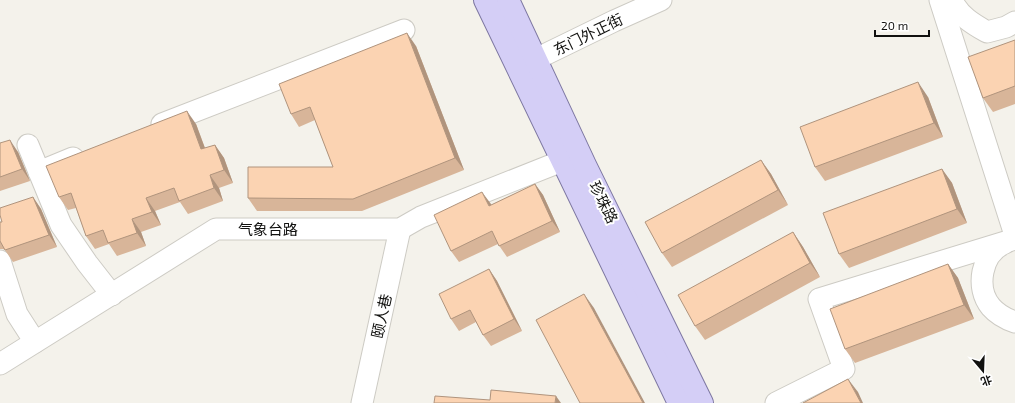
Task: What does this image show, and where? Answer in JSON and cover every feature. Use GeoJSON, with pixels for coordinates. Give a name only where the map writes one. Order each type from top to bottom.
{"type":"FeatureCollection","features":[{"type":"Feature","properties":{"kind":"main road","name":"珍珠路"},"geometry":{"type":"LineString","coordinates":[[485,0],[679,403]]}},
{"type":"Feature","properties":{"kind":"main road","name":"珍珠路"},"geometry":{"type":"LineString","coordinates":[[508,0],[585,165],[702,403]]}},
{"type":"Feature","properties":{"kind":"street","name":"东门外正街"},"geometry":{"type":"LineString","coordinates":[[536,59],[661,0]]}},
{"type":"Feature","properties":{"kind":"street"},"geometry":{"type":"LineString","coordinates":[[940,0],[1015,235]]}},
{"type":"Feature","properties":{"kind":"street"},"geometry":{"type":"LineString","coordinates":[[952,0],[954,5],[968,21],[987,32],[1006,27],[1015,22]]}},
{"type":"Feature","properties":{"kind":"street"},"geometry":{"type":"LineString","coordinates":[[143,131],[404,30]]}},
{"type":"Feature","properties":{"kind":"street"},"geometry":{"type":"LineString","coordinates":[[28,145],[61,225],[87,263],[112,295]]}},
{"type":"Feature","properties":{"kind":"street"},"geometry":{"type":"LineString","coordinates":[[39,172],[91,152]]}},
{"type":"Feature","properties":{"kind":"street"},"geometry":{"type":"LineString","coordinates":[[400,229],[420,217],[562,161]]}},
{"type":"Feature","properties":{"kind":"street","name":"气象台路"},"geometry":{"type":"LineString","coordinates":[[0,364],[216,229],[400,229]]}},
{"type":"Feature","properties":{"kind":"street","name":"颐人巷"},"geometry":{"type":"LineString","coordinates":[[362,403],[400,229]]}},
{"type":"Feature","properties":{"kind":"street"},"geometry":{"type":"LineString","coordinates":[[1015,239],[1003,244],[992,253],[984,265],[982,280],[984,294],[991,306],[1001,316],[1015,322]]}},
{"type":"Feature","properties":{"kind":"street"},"geometry":{"type":"LineString","coordinates":[[776,403],[844,369],[819,299],[1015,239]]}},
{"type":"Feature","properties":{"kind":"street"},"geometry":{"type":"LineString","coordinates":[[0,261],[5,297],[35,342]]}},
{"type":"Feature","properties":{"kind":"building"},"geometry":{"type":"Polygon","coordinates":[[[407,33],[455,158],[353,199],[248,198],[248,167],[333,167],[310,107],[291,114],[279,84],[407,33]]]}},
{"type":"Feature","properties":{"kind":"building"},"geometry":{"type":"Polygon","coordinates":[[[1015,40],[1015,86],[983,98],[968,57],[1015,40]]]}},
{"type":"Feature","properties":{"kind":"building"},"geometry":{"type":"Polygon","coordinates":[[[918,82],[934,123],[815,167],[800,127],[918,82]]]}},
{"type":"Feature","properties":{"kind":"building"},"geometry":{"type":"Polygon","coordinates":[[[187,111],[201,149],[215,145],[224,170],[210,175],[214,188],[179,201],[174,188],[146,198],[152,212],[132,219],[137,233],[108,243],[103,230],[86,236],[71,193],[59,197],[46,166],[187,111]]]}},
{"type":"Feature","properties":{"kind":"building"},"geometry":{"type":"Polygon","coordinates":[[[10,140],[22,169],[0,177],[0,143],[10,140]]]}},
{"type":"Feature","properties":{"kind":"building"},"geometry":{"type":"Polygon","coordinates":[[[761,160],[778,190],[662,253],[645,222],[761,160]]]}},
{"type":"Feature","properties":{"kind":"building"},"geometry":{"type":"Polygon","coordinates":[[[942,169],[957,209],[839,254],[823,213],[942,169]]]}},
{"type":"Feature","properties":{"kind":"building"},"geometry":{"type":"Polygon","coordinates":[[[535,184],[552,221],[499,246],[492,231],[451,251],[434,215],[482,192],[489,206],[535,184]]]}},
{"type":"Feature","properties":{"kind":"building"},"geometry":{"type":"Polygon","coordinates":[[[33,197],[49,235],[5,250],[0,241],[0,222],[2,222],[0,208],[33,197]]]}},
{"type":"Feature","properties":{"kind":"building"},"geometry":{"type":"Polygon","coordinates":[[[793,232],[810,263],[695,326],[678,295],[793,232]]]}},
{"type":"Feature","properties":{"kind":"building"},"geometry":{"type":"Polygon","coordinates":[[[948,264],[964,305],[845,349],[830,309],[948,264]]]}},
{"type":"Feature","properties":{"kind":"building"},"geometry":{"type":"Polygon","coordinates":[[[489,269],[514,319],[483,335],[470,310],[451,319],[439,294],[489,269]]]}},
{"type":"Feature","properties":{"kind":"building"},"geometry":{"type":"Polygon","coordinates":[[[584,294],[643,403],[580,403],[536,320],[584,294]]]}},
{"type":"Feature","properties":{"kind":"building"},"geometry":{"type":"Polygon","coordinates":[[[848,379],[861,403],[803,403],[848,379]]]}},
{"type":"Feature","properties":{"kind":"building"},"geometry":{"type":"Polygon","coordinates":[[[491,390],[556,396],[555,403],[434,403],[435,396],[490,400],[491,390]]]}}]}
